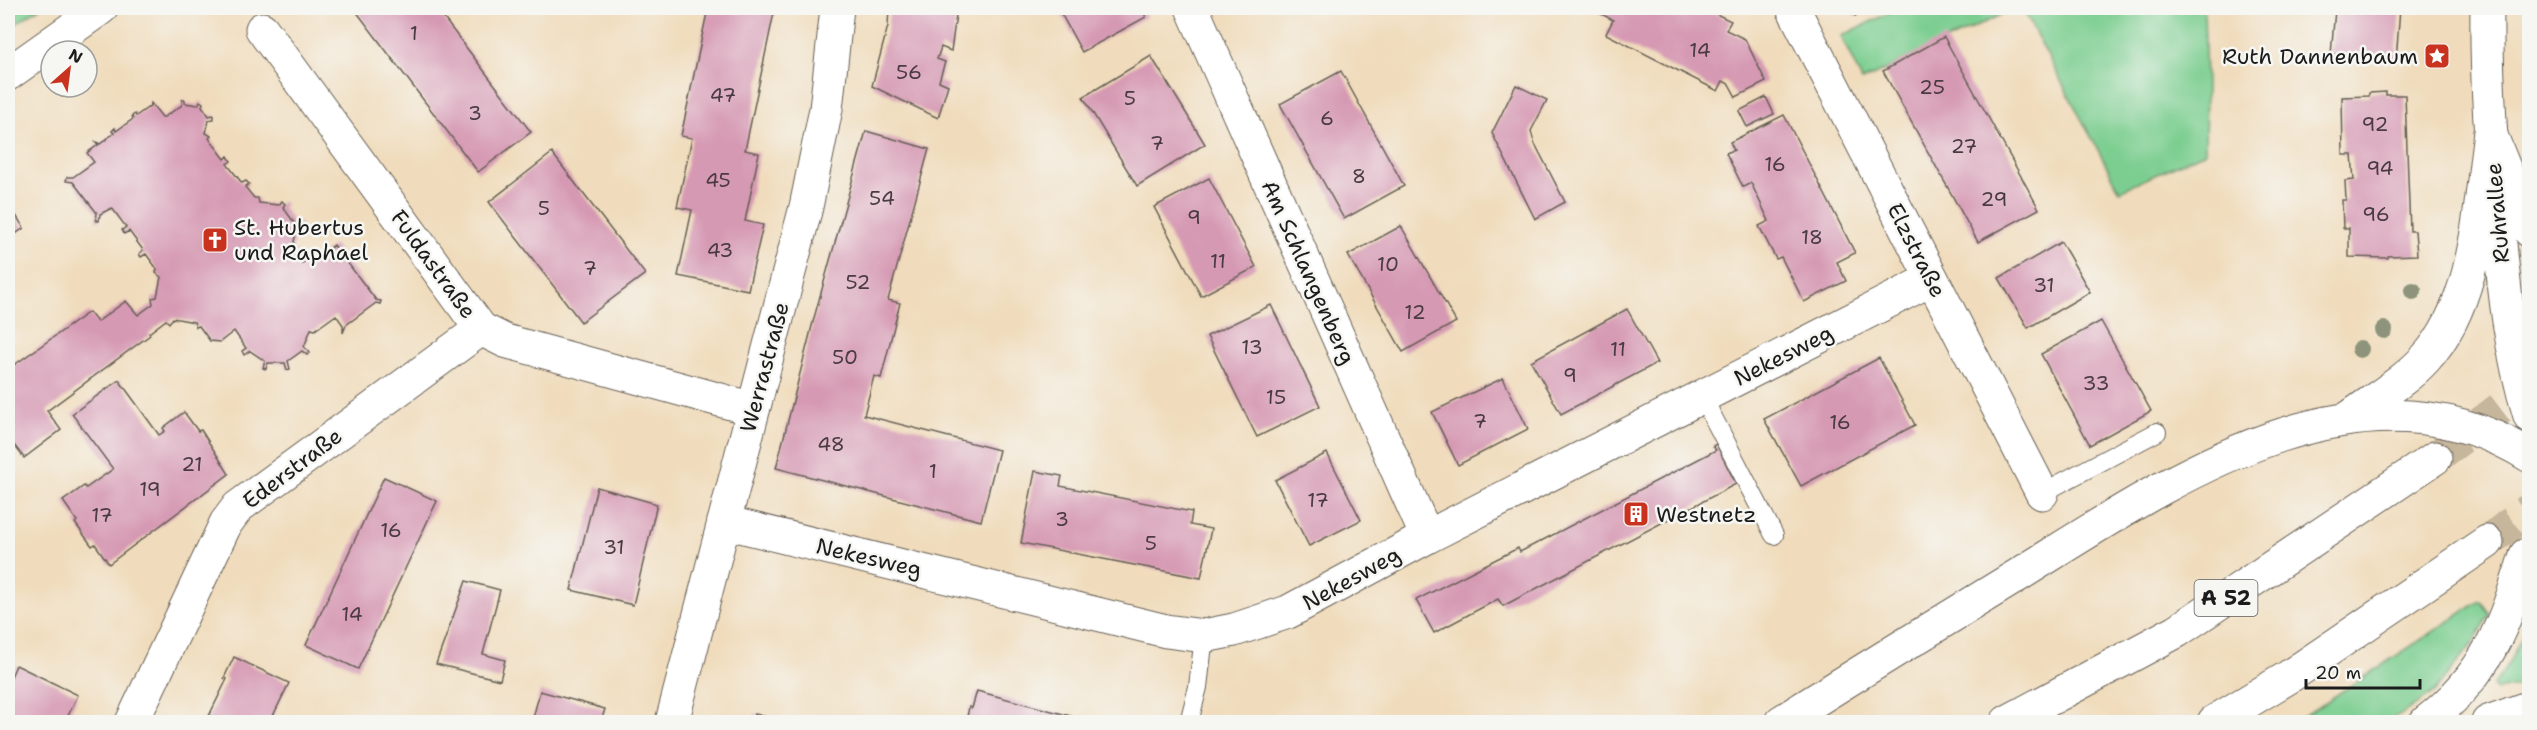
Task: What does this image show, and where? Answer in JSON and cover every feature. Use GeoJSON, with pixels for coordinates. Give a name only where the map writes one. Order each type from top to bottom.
{"type":"FeatureCollection","features":[{"type":"Feature","properties":{"kind":"main road"},"geometry":{"type":"LineString","coordinates":[[8,74],[101,8]]}},
{"type":"Feature","properties":{"kind":"main road","name":"Werrastraße"},"geometry":{"type":"LineString","coordinates":[[672,723],[806,207],[825,109],[837,8]]}},
{"type":"Feature","properties":{"kind":"main road","name":"Am Schlangenberg"},"geometry":{"type":"LineString","coordinates":[[1192,8],[1427,537]]}},
{"type":"Feature","properties":{"kind":"main road","name":"Elzstraße"},"geometry":{"type":"LineString","coordinates":[[1793,8],[2042,493]]}},
{"type":"Feature","properties":{"kind":"main road","name":"Ruhrallee"},"geometry":{"type":"LineString","coordinates":[[2487,8],[2490,133],[2509,329],[2529,416]]}},
{"type":"Feature","properties":{"kind":"main road","name":"Fuldastraße"},"geometry":{"type":"LineString","coordinates":[[262,28],[481,329],[505,341],[753,408]]}},
{"type":"Feature","properties":{"kind":"main road"},"geometry":{"type":"LineString","coordinates":[[2490,133],[2529,231]]}},
{"type":"Feature","properties":{"kind":"main road"},"geometry":{"type":"LineString","coordinates":[[2349,418],[2423,360],[2437,344],[2461,302],[2468,277],[2490,133]]}},
{"type":"Feature","properties":{"kind":"main road","name":"Nekesweg"},"geometry":{"type":"LineString","coordinates":[[724,522],[1166,631],[1204,636],[1234,630],[1288,612],[1427,537],[1932,279]]}},
{"type":"Feature","properties":{"kind":"main road","name":"Ederstraße"},"geometry":{"type":"LineString","coordinates":[[132,723],[226,523],[238,507],[481,329]]}},
{"type":"Feature","properties":{"kind":"main road"},"geometry":{"type":"LineString","coordinates":[[1781,723],[2156,491],[2260,443],[2314,425],[2349,418],[2379,416],[2437,421],[2487,435],[2529,456]]}},
{"type":"Feature","properties":{"kind":"main road","name":"A 52"},"geometry":{"type":"LineString","coordinates":[[2007,723],[2177,631],[2435,458]]}},
{"type":"Feature","properties":{"kind":"main road"},"geometry":{"type":"LineString","coordinates":[[2214,723],[2297,672],[2487,542]]}},
{"type":"Feature","properties":{"kind":"main road"},"geometry":{"type":"LineString","coordinates":[[2426,723],[2451,702],[2483,664],[2508,613],[2528,550]]}},
{"type":"Feature","properties":{"kind":"main road"},"geometry":{"type":"LineString","coordinates":[[2488,723],[2529,707]]}},
{"type":"Feature","properties":{"kind":"lane"},"geometry":{"type":"LineString","coordinates":[[1702,396],[1774,535]]}},
{"type":"Feature","properties":{"kind":"lane"},"geometry":{"type":"LineString","coordinates":[[2042,493],[2157,432]]}},
{"type":"Feature","properties":{"kind":"lane"},"geometry":{"type":"LineString","coordinates":[[1189,723],[1198,687],[1204,636]]}},
{"type":"Feature","properties":{"kind":"green space"},"geometry":{"type":"Polygon","coordinates":[[[8,8],[39,8],[8,29],[8,8]]]}},
{"type":"Feature","properties":{"kind":"green space"},"geometry":{"type":"Polygon","coordinates":[[[1899,8],[2015,8],[1862,81],[1841,36],[1899,8]]]}},
{"type":"Feature","properties":{"kind":"green space"},"geometry":{"type":"Polygon","coordinates":[[[2022,8],[2204,8],[2205,152],[2120,191],[2022,8]]]}},
{"type":"Feature","properties":{"kind":"green space"},"geometry":{"type":"Polygon","coordinates":[[[2480,601],[2490,614],[2474,642],[2434,692],[2390,722],[2295,722],[2480,601]]]}},
{"type":"Feature","properties":{"kind":"green space"},"geometry":{"type":"Polygon","coordinates":[[[2529,619],[2529,684],[2497,690],[2493,686],[2514,654],[2529,619]]]}},
{"type":"Feature","properties":{"kind":"building"},"geometry":{"type":"Polygon","coordinates":[[[361,8],[436,8],[531,132],[478,172],[356,11],[361,8]]]}},
{"type":"Feature","properties":{"kind":"building"},"geometry":{"type":"Polygon","coordinates":[[[708,8],[775,8],[745,150],[759,153],[745,221],[763,225],[748,290],[678,276],[692,210],[677,207],[692,138],[681,136],[708,8]]]}},
{"type":"Feature","properties":{"kind":"building"},"geometry":{"type":"Polygon","coordinates":[[[889,8],[957,8],[951,51],[941,47],[937,59],[945,62],[939,81],[948,85],[938,118],[872,86],[888,26],[889,8]]]}},
{"type":"Feature","properties":{"kind":"building"},"geometry":{"type":"Polygon","coordinates":[[[1058,8],[1141,8],[1146,17],[1082,52],[1058,8]]]}},
{"type":"Feature","properties":{"kind":"building"},"geometry":{"type":"Polygon","coordinates":[[[1590,8],[1704,8],[1731,21],[1726,30],[1745,39],[1766,82],[1736,97],[1729,84],[1723,81],[1718,91],[1606,34],[1613,20],[1590,8]]]}},
{"type":"Feature","properties":{"kind":"building"},"geometry":{"type":"Polygon","coordinates":[[[1849,8],[1867,8],[1855,16],[1849,8]]]}},
{"type":"Feature","properties":{"kind":"building"},"geometry":{"type":"Polygon","coordinates":[[[2325,8],[2400,8],[2396,61],[2357,59],[2357,57],[2331,54],[2335,10],[2325,8]]]}},
{"type":"Feature","properties":{"kind":"building"},"geometry":{"type":"Polygon","coordinates":[[[1944,37],[2039,209],[1978,242],[1883,71],[1944,37]]]}},
{"type":"Feature","properties":{"kind":"building"},"geometry":{"type":"Polygon","coordinates":[[[1151,56],[1205,144],[1137,186],[1083,97],[1151,56]]]}},
{"type":"Feature","properties":{"kind":"building"},"geometry":{"type":"Polygon","coordinates":[[[1341,71],[1404,186],[1344,219],[1280,104],[1341,71]]]}},
{"type":"Feature","properties":{"kind":"building"},"geometry":{"type":"Polygon","coordinates":[[[1516,85],[1547,100],[1531,131],[1534,142],[1565,202],[1535,219],[1492,133],[1516,85]]]}},
{"type":"Feature","properties":{"kind":"building"},"geometry":{"type":"Polygon","coordinates":[[[2386,92],[2386,95],[2405,95],[2410,231],[2415,231],[2417,255],[2388,256],[2388,258],[2349,257],[2349,228],[2343,228],[2342,200],[2346,200],[2345,181],[2354,180],[2352,155],[2343,155],[2342,97],[2369,96],[2369,93],[2386,92]]]}},
{"type":"Feature","properties":{"kind":"building"},"geometry":{"type":"Polygon","coordinates":[[[1766,97],[1774,114],[1747,127],[1739,111],[1766,97]]]}},
{"type":"Feature","properties":{"kind":"building","name":"St. Hubertus und Raphael"},"geometry":{"type":"Polygon","coordinates":[[[182,100],[185,100],[185,103],[198,105],[200,101],[209,116],[214,115],[214,119],[209,120],[206,133],[211,136],[209,138],[225,159],[228,156],[231,161],[227,164],[242,183],[246,181],[249,184],[245,187],[254,198],[258,198],[259,203],[279,205],[282,201],[285,204],[283,207],[295,224],[301,223],[302,228],[297,229],[292,250],[297,252],[295,255],[302,263],[314,260],[334,245],[376,300],[381,301],[380,304],[376,303],[346,325],[343,333],[343,325],[336,315],[315,330],[311,329],[304,347],[310,352],[307,355],[302,351],[288,361],[290,369],[287,370],[285,363],[268,363],[266,369],[263,368],[265,361],[250,351],[244,355],[242,351],[246,348],[234,331],[220,342],[210,341],[194,322],[173,318],[169,323],[166,320],[149,333],[150,335],[47,411],[61,430],[24,458],[8,437],[8,356],[14,365],[89,312],[97,322],[126,301],[138,315],[153,304],[152,298],[157,297],[161,277],[156,273],[157,269],[146,254],[141,257],[139,254],[143,250],[129,231],[124,234],[122,230],[126,227],[112,208],[100,214],[99,221],[96,221],[97,213],[73,182],[66,181],[67,177],[73,177],[94,162],[87,153],[98,145],[96,142],[100,144],[114,133],[112,131],[115,128],[116,131],[151,103],[164,117],[182,105],[182,100]]]}},
{"type":"Feature","properties":{"kind":"building"},"geometry":{"type":"Polygon","coordinates":[[[1784,115],[1855,253],[1837,262],[1846,281],[1804,302],[1781,257],[1776,259],[1759,226],[1769,221],[1751,183],[1743,187],[1726,153],[1734,150],[1730,142],[1784,115]]]}},
{"type":"Feature","properties":{"kind":"building"},"geometry":{"type":"Polygon","coordinates":[[[866,131],[929,149],[888,300],[900,303],[881,378],[874,376],[864,415],[999,450],[981,521],[776,468],[814,318],[866,131]]]}},
{"type":"Feature","properties":{"kind":"building"},"geometry":{"type":"Polygon","coordinates":[[[552,153],[645,274],[581,322],[489,202],[552,153]]]}},
{"type":"Feature","properties":{"kind":"building"},"geometry":{"type":"Polygon","coordinates":[[[1209,178],[1256,267],[1201,296],[1154,207],[1209,178]]]}},
{"type":"Feature","properties":{"kind":"building"},"geometry":{"type":"Polygon","coordinates":[[[8,203],[24,228],[8,239],[8,203]]]}},
{"type":"Feature","properties":{"kind":"building"},"geometry":{"type":"Polygon","coordinates":[[[1401,226],[1456,322],[1403,352],[1348,255],[1401,226]]]}},
{"type":"Feature","properties":{"kind":"building"},"geometry":{"type":"Polygon","coordinates":[[[2061,242],[2090,292],[2028,328],[1999,278],[2061,242]]]}},
{"type":"Feature","properties":{"kind":"building"},"geometry":{"type":"Polygon","coordinates":[[[1271,305],[1320,406],[1257,437],[1207,336],[1271,305]]]}},
{"type":"Feature","properties":{"kind":"building"},"geometry":{"type":"Polygon","coordinates":[[[1627,309],[1657,363],[1561,414],[1531,361],[1627,309]]]}},
{"type":"Feature","properties":{"kind":"building"},"geometry":{"type":"Polygon","coordinates":[[[2101,321],[2151,411],[2090,445],[2041,354],[2101,321]]]}},
{"type":"Feature","properties":{"kind":"building"},"geometry":{"type":"Polygon","coordinates":[[[1879,358],[1915,425],[1801,486],[1764,419],[1879,358]]]}},
{"type":"Feature","properties":{"kind":"building"},"geometry":{"type":"Polygon","coordinates":[[[1503,378],[1528,429],[1458,465],[1432,412],[1503,378]]]}},
{"type":"Feature","properties":{"kind":"building"},"geometry":{"type":"Polygon","coordinates":[[[119,380],[159,435],[165,431],[163,428],[184,412],[198,431],[201,430],[229,474],[109,564],[95,544],[92,546],[75,523],[77,521],[63,501],[113,469],[72,414],[119,380]]]}},
{"type":"Feature","properties":{"kind":"building","name":"Westnetz"},"geometry":{"type":"Polygon","coordinates":[[[1716,444],[1736,484],[1503,606],[1498,599],[1434,633],[1416,600],[1518,548],[1520,552],[1716,450],[1713,446],[1716,444]]]}},
{"type":"Feature","properties":{"kind":"building"},"geometry":{"type":"Polygon","coordinates":[[[1327,453],[1361,520],[1309,546],[1275,480],[1327,453]]]}},
{"type":"Feature","properties":{"kind":"building"},"geometry":{"type":"Polygon","coordinates":[[[1035,471],[1062,476],[1060,486],[1192,512],[1190,525],[1211,529],[1201,578],[1021,543],[1035,471]]]}},
{"type":"Feature","properties":{"kind":"building"},"geometry":{"type":"Polygon","coordinates":[[[384,477],[437,501],[358,669],[306,645],[384,477]]]}},
{"type":"Feature","properties":{"kind":"building"},"geometry":{"type":"Polygon","coordinates":[[[597,487],[657,504],[633,605],[571,590],[597,487]]]}},
{"type":"Feature","properties":{"kind":"building"},"geometry":{"type":"Polygon","coordinates":[[[466,581],[500,590],[483,654],[505,660],[500,680],[436,664],[466,581]]]}},
{"type":"Feature","properties":{"kind":"building"},"geometry":{"type":"Polygon","coordinates":[[[234,657],[289,683],[270,722],[206,722],[227,679],[224,678],[234,657]]]}},
{"type":"Feature","properties":{"kind":"building"},"geometry":{"type":"Polygon","coordinates":[[[16,665],[78,695],[65,722],[8,722],[8,684],[16,665]]]}},
{"type":"Feature","properties":{"kind":"building"},"geometry":{"type":"Polygon","coordinates":[[[540,691],[605,709],[601,722],[532,722],[540,691]]]}},
{"type":"Feature","properties":{"kind":"building"},"geometry":{"type":"Polygon","coordinates":[[[977,691],[1093,722],[966,722],[969,707],[972,708],[977,691]]]}},
{"type":"Feature","properties":{"kind":"building"},"geometry":{"type":"Polygon","coordinates":[[[755,714],[788,722],[753,722],[755,714]]]}},
{"type":"Feature","properties":{"kind":"tunnel"},"geometry":{"type":"LineString","coordinates":[[2435,458],[2530,386]]}},
{"type":"Feature","properties":{"kind":"tunnel"},"geometry":{"type":"LineString","coordinates":[[2487,542],[2530,509]]}},
{"type":"Feature","properties":{"kind":"place","name":"Ruth Dannenbaum"},"geometry":{"type":"Point","coordinates":[2437,56]}},
{"type":"Feature","properties":{"kind":"place","name":"St. Hubertus und Raphael"},"geometry":{"type":"Point","coordinates":[215,240]}},
{"type":"Feature","properties":{"kind":"place","name":"Westnetz"},"geometry":{"type":"Point","coordinates":[1636,514]}}]}
